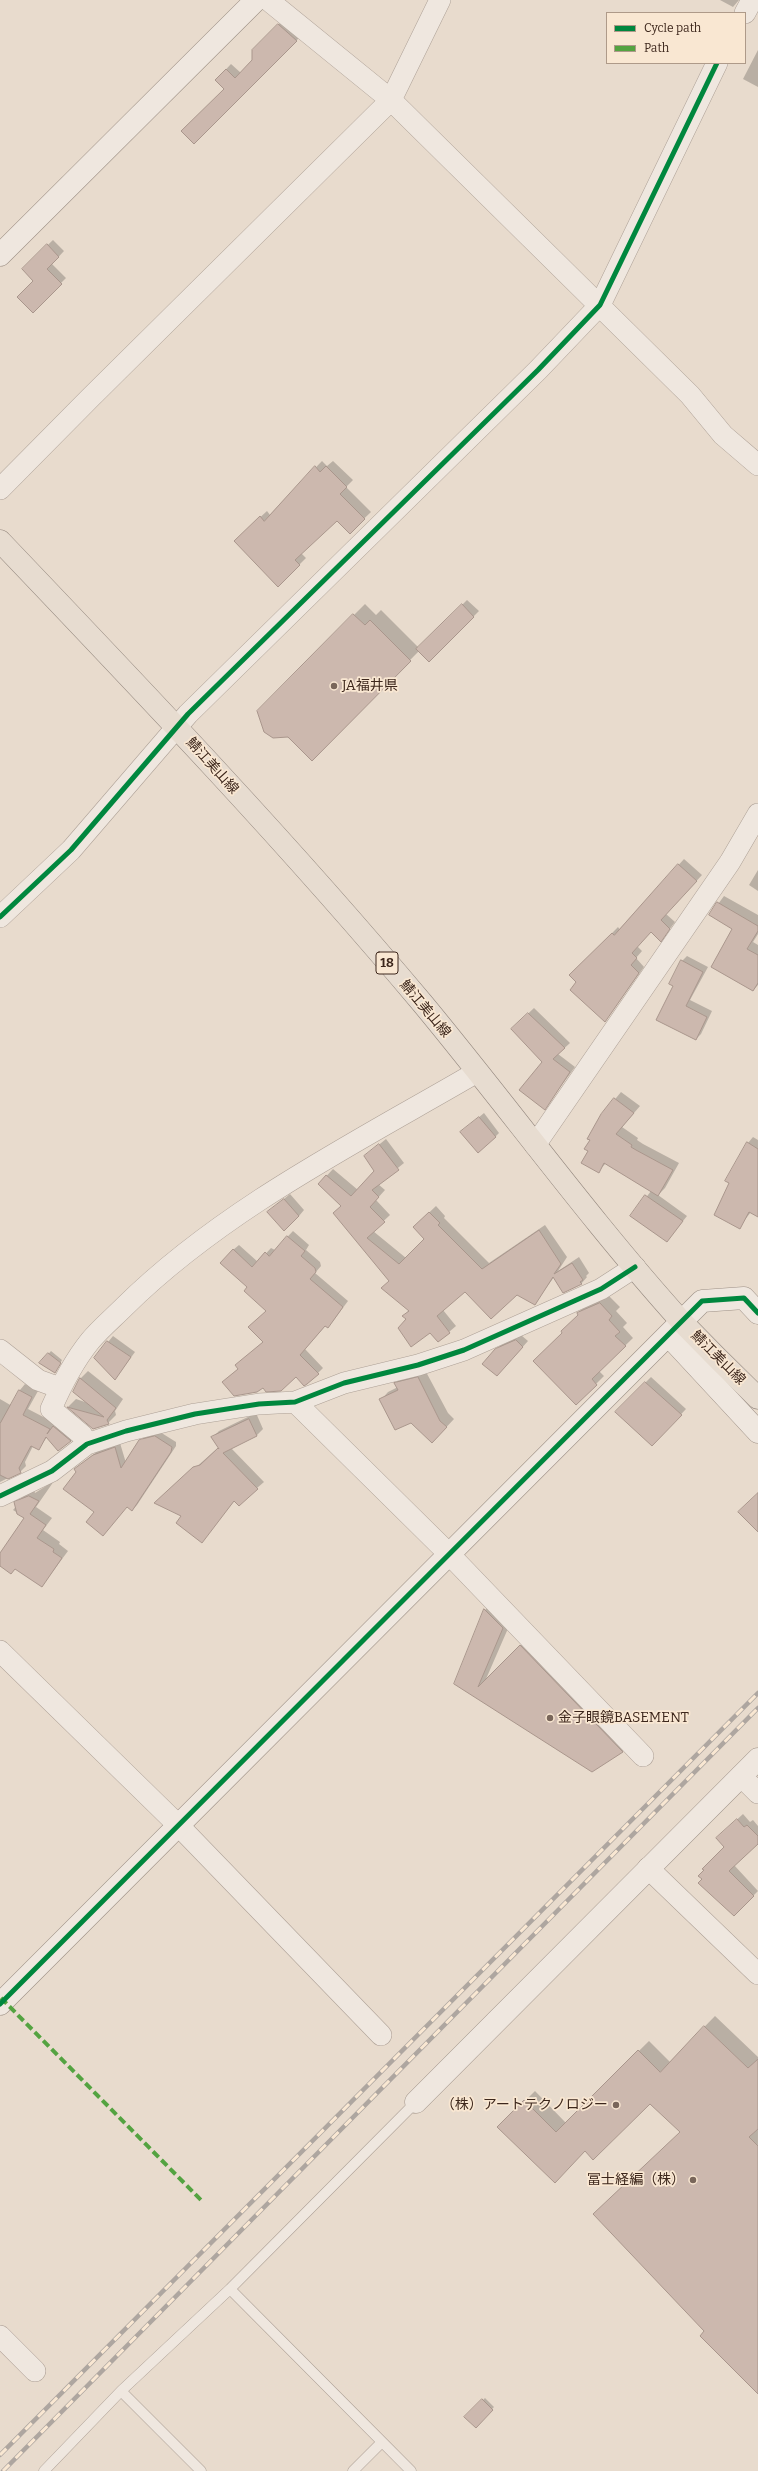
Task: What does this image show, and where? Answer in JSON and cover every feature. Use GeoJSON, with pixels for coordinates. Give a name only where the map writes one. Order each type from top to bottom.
{"type":"FeatureCollection","features":[{"type":"Feature","properties":{"kind":"main road","name":"鯖江美山線"},"geometry":{"type":"LineString","coordinates":[[0,541],[176,726],[418,999],[634,1267],[676,1329],[758,1398]]}},
{"type":"Feature","properties":{"kind":"street"},"geometry":{"type":"LineString","coordinates":[[0,255],[256,0]]}},
{"type":"Feature","properties":{"kind":"street"},"geometry":{"type":"LineString","coordinates":[[268,0],[391,100],[690,395],[723,434],[758,465]]}},
{"type":"Feature","properties":{"kind":"street"},"geometry":{"type":"LineString","coordinates":[[0,489],[391,100],[440,0]]}},
{"type":"Feature","properties":{"kind":"street"},"geometry":{"type":"LineString","coordinates":[[746,12],[752,0]]}},
{"type":"Feature","properties":{"kind":"street"},"geometry":{"type":"LineString","coordinates":[[0,917],[71,850],[176,726],[538,370],[600,305],[717,64]]}},
{"type":"Feature","properties":{"kind":"street"},"geometry":{"type":"LineString","coordinates":[[535,1145],[730,862],[758,814]]}},
{"type":"Feature","properties":{"kind":"street"},"geometry":{"type":"LineString","coordinates":[[87,1444],[82,1435],[51,1409],[60,1388],[90,1341],[154,1277],[189,1249],[232,1219],[331,1157],[477,1072]]}},
{"type":"Feature","properties":{"kind":"street"},"geometry":{"type":"LineString","coordinates":[[0,1496],[52,1471],[87,1444],[195,1414],[259,1404],[295,1402],[344,1383],[418,1365],[464,1350],[601,1289],[634,1267]]}},
{"type":"Feature","properties":{"kind":"street"},"geometry":{"type":"LineString","coordinates":[[0,2004],[676,1329],[702,1301],[744,1298],[758,1313]]}},
{"type":"Feature","properties":{"kind":"street"},"geometry":{"type":"LineString","coordinates":[[676,1329],[758,1432]]}},
{"type":"Feature","properties":{"kind":"street"},"geometry":{"type":"LineString","coordinates":[[0,1350],[38,1380],[60,1388]]}},
{"type":"Feature","properties":{"kind":"street"},"geometry":{"type":"LineString","coordinates":[[295,1402],[450,1554],[643,1756]]}},
{"type":"Feature","properties":{"kind":"street"},"geometry":{"type":"LineString","coordinates":[[0,1651],[178,1825],[381,2035]]}},
{"type":"Feature","properties":{"kind":"street"},"geometry":{"type":"LineString","coordinates":[[416,2102],[758,1759]]}},
{"type":"Feature","properties":{"kind":"street"},"geometry":{"type":"LineString","coordinates":[[741,1776],[758,1793]]}},
{"type":"Feature","properties":{"kind":"street"},"geometry":{"type":"LineString","coordinates":[[648,1868],[758,1974]]}},
{"type":"Feature","properties":{"kind":"street"},"geometry":{"type":"LineString","coordinates":[[0,2336],[35,2371]]}},
{"type":"Feature","properties":{"kind":"lane"},"geometry":{"type":"LineString","coordinates":[[44,2471],[121,2391],[230,2288],[416,2102]]}},
{"type":"Feature","properties":{"kind":"lane"},"geometry":{"type":"LineString","coordinates":[[230,2288],[411,2471]]}},
{"type":"Feature","properties":{"kind":"lane"},"geometry":{"type":"LineString","coordinates":[[121,2391],[201,2471]]}},
{"type":"Feature","properties":{"kind":"lane"},"geometry":{"type":"LineString","coordinates":[[353,2471],[382,2442]]}},
{"type":"Feature","properties":{"kind":"building"},"geometry":{"type":"Polygon","coordinates":[[[278,24],[297,41],[194,144],[181,131],[224,89],[215,80],[226,69],[235,78],[252,60],[252,50],[278,24]]]}},
{"type":"Feature","properties":{"kind":"building"},"geometry":{"type":"Polygon","coordinates":[[[47,244],[59,257],[47,269],[62,284],[33,313],[17,297],[33,281],[22,269],[47,244]]]}},
{"type":"Feature","properties":{"kind":"building"},"geometry":{"type":"Polygon","coordinates":[[[315,466],[320,472],[326,466],[347,487],[340,494],[365,519],[350,534],[337,521],[295,560],[300,565],[278,587],[234,541],[260,516],[264,521],[315,466]]]}},
{"type":"Feature","properties":{"kind":"building"},"geometry":{"type":"Polygon","coordinates":[[[462,604],[474,617],[429,662],[416,649],[462,604]]]}},
{"type":"Feature","properties":{"kind":"building","name":"JA福井県"},"geometry":{"type":"Polygon","coordinates":[[[353,614],[365,625],[370,620],[411,661],[312,761],[288,737],[273,738],[264,732],[257,711],[353,614]]]}},
{"type":"Feature","properties":{"kind":"building"},"geometry":{"type":"Polygon","coordinates":[[[678,864],[697,881],[661,920],[670,929],[661,942],[651,932],[632,953],[637,958],[631,965],[639,973],[605,1022],[570,990],[576,982],[569,975],[612,933],[614,935],[678,864]]]}},
{"type":"Feature","properties":{"kind":"building"},"geometry":{"type":"Polygon","coordinates":[[[717,902],[758,926],[758,931],[747,949],[758,955],[758,983],[753,991],[711,967],[732,929],[709,915],[717,902]]]}},
{"type":"Feature","properties":{"kind":"building"},"geometry":{"type":"Polygon","coordinates":[[[681,960],[703,972],[686,1006],[707,1017],[696,1040],[656,1020],[673,986],[669,984],[681,960]]]}},
{"type":"Feature","properties":{"kind":"building"},"geometry":{"type":"Polygon","coordinates":[[[528,1013],[565,1048],[553,1059],[570,1072],[545,1110],[519,1090],[542,1062],[511,1029],[528,1013]]]}},
{"type":"Feature","properties":{"kind":"building"},"geometry":{"type":"Polygon","coordinates":[[[614,1098],[634,1113],[616,1134],[632,1145],[631,1147],[673,1170],[658,1196],[604,1163],[599,1173],[581,1163],[588,1151],[584,1149],[590,1140],[587,1139],[601,1114],[614,1098]]]}},
{"type":"Feature","properties":{"kind":"building"},"geometry":{"type":"Polygon","coordinates":[[[479,1117],[496,1137],[478,1153],[460,1132],[479,1117]]]}},
{"type":"Feature","properties":{"kind":"building"},"geometry":{"type":"Polygon","coordinates":[[[747,1142],[758,1149],[758,1217],[749,1212],[740,1229],[714,1215],[729,1183],[725,1181],[747,1142]]]}},
{"type":"Feature","properties":{"kind":"building"},"geometry":{"type":"Polygon","coordinates":[[[379,1144],[399,1170],[372,1190],[379,1197],[370,1207],[385,1222],[367,1238],[399,1264],[424,1239],[413,1227],[429,1212],[440,1223],[438,1225],[482,1269],[539,1230],[561,1264],[554,1274],[572,1263],[583,1280],[580,1282],[582,1284],[563,1293],[553,1277],[535,1305],[517,1295],[491,1319],[465,1292],[437,1316],[450,1333],[438,1342],[430,1333],[411,1347],[398,1328],[406,1319],[402,1316],[409,1311],[381,1288],[389,1281],[333,1213],[341,1206],[318,1184],[326,1175],[351,1196],[374,1171],[364,1156],[379,1144]]]}},
{"type":"Feature","properties":{"kind":"building"},"geometry":{"type":"Polygon","coordinates":[[[645,1195],[683,1221],[667,1242],[630,1216],[645,1195]]]}},
{"type":"Feature","properties":{"kind":"building"},"geometry":{"type":"Polygon","coordinates":[[[284,1199],[299,1216],[284,1231],[267,1212],[284,1199]]]}},
{"type":"Feature","properties":{"kind":"building"},"geometry":{"type":"Polygon","coordinates":[[[287,1236],[305,1251],[301,1256],[315,1268],[316,1272],[310,1279],[343,1307],[328,1328],[325,1326],[300,1355],[319,1374],[307,1384],[304,1386],[296,1377],[281,1391],[266,1392],[263,1388],[257,1392],[234,1396],[222,1382],[238,1369],[235,1365],[263,1342],[248,1327],[266,1311],[244,1291],[247,1287],[220,1263],[233,1249],[252,1267],[265,1252],[269,1256],[287,1236]]]}},
{"type":"Feature","properties":{"kind":"building"},"geometry":{"type":"Polygon","coordinates":[[[600,1303],[612,1316],[609,1320],[620,1332],[615,1336],[626,1346],[592,1379],[597,1385],[576,1405],[533,1361],[562,1333],[561,1331],[578,1315],[577,1313],[600,1303]]]}},
{"type":"Feature","properties":{"kind":"building"},"geometry":{"type":"Polygon","coordinates":[[[516,1340],[523,1347],[497,1376],[482,1364],[495,1349],[516,1340]]]}},
{"type":"Feature","properties":{"kind":"building"},"geometry":{"type":"Polygon","coordinates":[[[107,1341],[131,1357],[115,1380],[94,1358],[107,1341]]]}},
{"type":"Feature","properties":{"kind":"building"},"geometry":{"type":"Polygon","coordinates":[[[48,1353],[61,1363],[55,1373],[39,1363],[48,1353]]]}},
{"type":"Feature","properties":{"kind":"building"},"geometry":{"type":"Polygon","coordinates":[[[418,1377],[440,1421],[447,1427],[432,1443],[411,1423],[395,1430],[379,1399],[398,1390],[394,1383],[418,1377]]]}},
{"type":"Feature","properties":{"kind":"building"},"geometry":{"type":"Polygon","coordinates":[[[80,1378],[116,1408],[107,1420],[109,1424],[93,1429],[67,1407],[104,1417],[73,1392],[80,1378]]]}},
{"type":"Feature","properties":{"kind":"building"},"geometry":{"type":"Polygon","coordinates":[[[645,1382],[682,1415],[652,1446],[615,1412],[645,1382]]]}},
{"type":"Feature","properties":{"kind":"building"},"geometry":{"type":"Polygon","coordinates":[[[19,1390],[32,1397],[23,1415],[50,1429],[47,1434],[53,1426],[71,1441],[58,1451],[46,1437],[39,1450],[31,1446],[19,1468],[21,1473],[8,1479],[0,1475],[0,1424],[19,1390]]]}},
{"type":"Feature","properties":{"kind":"building"},"geometry":{"type":"Polygon","coordinates":[[[249,1419],[257,1436],[223,1453],[258,1489],[239,1506],[234,1501],[202,1543],[176,1523],[181,1516],[154,1503],[193,1467],[200,1465],[218,1448],[219,1449],[211,1437],[249,1419]]]}},
{"type":"Feature","properties":{"kind":"building"},"geometry":{"type":"Polygon","coordinates":[[[155,1436],[172,1447],[171,1452],[132,1511],[127,1507],[103,1536],[86,1522],[94,1512],[63,1489],[76,1472],[74,1469],[93,1455],[115,1447],[121,1468],[139,1440],[155,1436]]]}},
{"type":"Feature","properties":{"kind":"building"},"geometry":{"type":"Polygon","coordinates":[[[758,1493],[758,1532],[738,1512],[758,1493]]]}},
{"type":"Feature","properties":{"kind":"building"},"geometry":{"type":"Polygon","coordinates":[[[29,1496],[39,1501],[30,1514],[46,1525],[37,1538],[54,1549],[53,1552],[62,1558],[42,1587],[15,1569],[11,1574],[0,1566],[0,1553],[24,1518],[17,1514],[14,1502],[29,1496]]]}},
{"type":"Feature","properties":{"kind":"building","name":"金子眼鏡BASEMENT"},"geometry":{"type":"Polygon","coordinates":[[[484,1609],[503,1628],[478,1687],[520,1645],[623,1752],[592,1772],[454,1684],[484,1609]]]}},
{"type":"Feature","properties":{"kind":"building"},"geometry":{"type":"Polygon","coordinates":[[[737,1819],[744,1827],[747,1825],[758,1836],[758,1844],[729,1871],[754,1896],[734,1916],[698,1883],[702,1879],[698,1876],[704,1870],[702,1869],[724,1847],[716,1838],[737,1819]]]}},
{"type":"Feature","properties":{"kind":"building"},"geometry":{"type":"Polygon","coordinates":[[[704,2026],[748,2068],[758,2059],[758,2129],[749,2137],[758,2146],[758,2394],[700,2336],[704,2331],[593,2214],[680,2132],[650,2104],[593,2160],[585,2151],[555,2183],[497,2127],[524,2100],[556,2132],[638,2050],[660,2072],[704,2026]]]}},
{"type":"Feature","properties":{"kind":"building"},"geometry":{"type":"Polygon","coordinates":[[[482,2399],[493,2410],[476,2428],[464,2417],[482,2399]]]}},
{"type":"Feature","properties":{"kind":"railway"},"geometry":{"type":"LineString","coordinates":[[0,2455],[758,1693]]}},
{"type":"Feature","properties":{"kind":"railway"},"geometry":{"type":"LineString","coordinates":[[3,2471],[758,1708]]}},
{"type":"Feature","properties":{"kind":"marked path"},"geometry":{"type":"LineString","coordinates":[[1,1998],[202,2201]]}},
{"type":"Feature","properties":{"kind":"cycle path"},"geometry":{"type":"LineString","coordinates":[[0,917],[71,850],[188,714],[538,370],[600,305],[717,64]]}},
{"type":"Feature","properties":{"kind":"cycle path"},"geometry":{"type":"LineString","coordinates":[[0,1496],[52,1471],[87,1444],[126,1431],[195,1414],[259,1404],[295,1402],[344,1383],[418,1365],[464,1350],[601,1289],[635,1267]]}},
{"type":"Feature","properties":{"kind":"cycle path"},"geometry":{"type":"LineString","coordinates":[[0,2004],[702,1301],[744,1298],[758,1313]]}},
{"type":"Feature","properties":{"kind":"place","name":"JA福井県"},"geometry":{"type":"Point","coordinates":[334,686]}},
{"type":"Feature","properties":{"kind":"place","name":"金子眼鏡BASEMENT"},"geometry":{"type":"Point","coordinates":[550,1718]}},
{"type":"Feature","properties":{"kind":"place","name":"（株）アートテクノロジー"},"geometry":{"type":"Point","coordinates":[616,2105]}},
{"type":"Feature","properties":{"kind":"place","name":"冨士経編（株）"},"geometry":{"type":"Point","coordinates":[693,2180]}}]}
